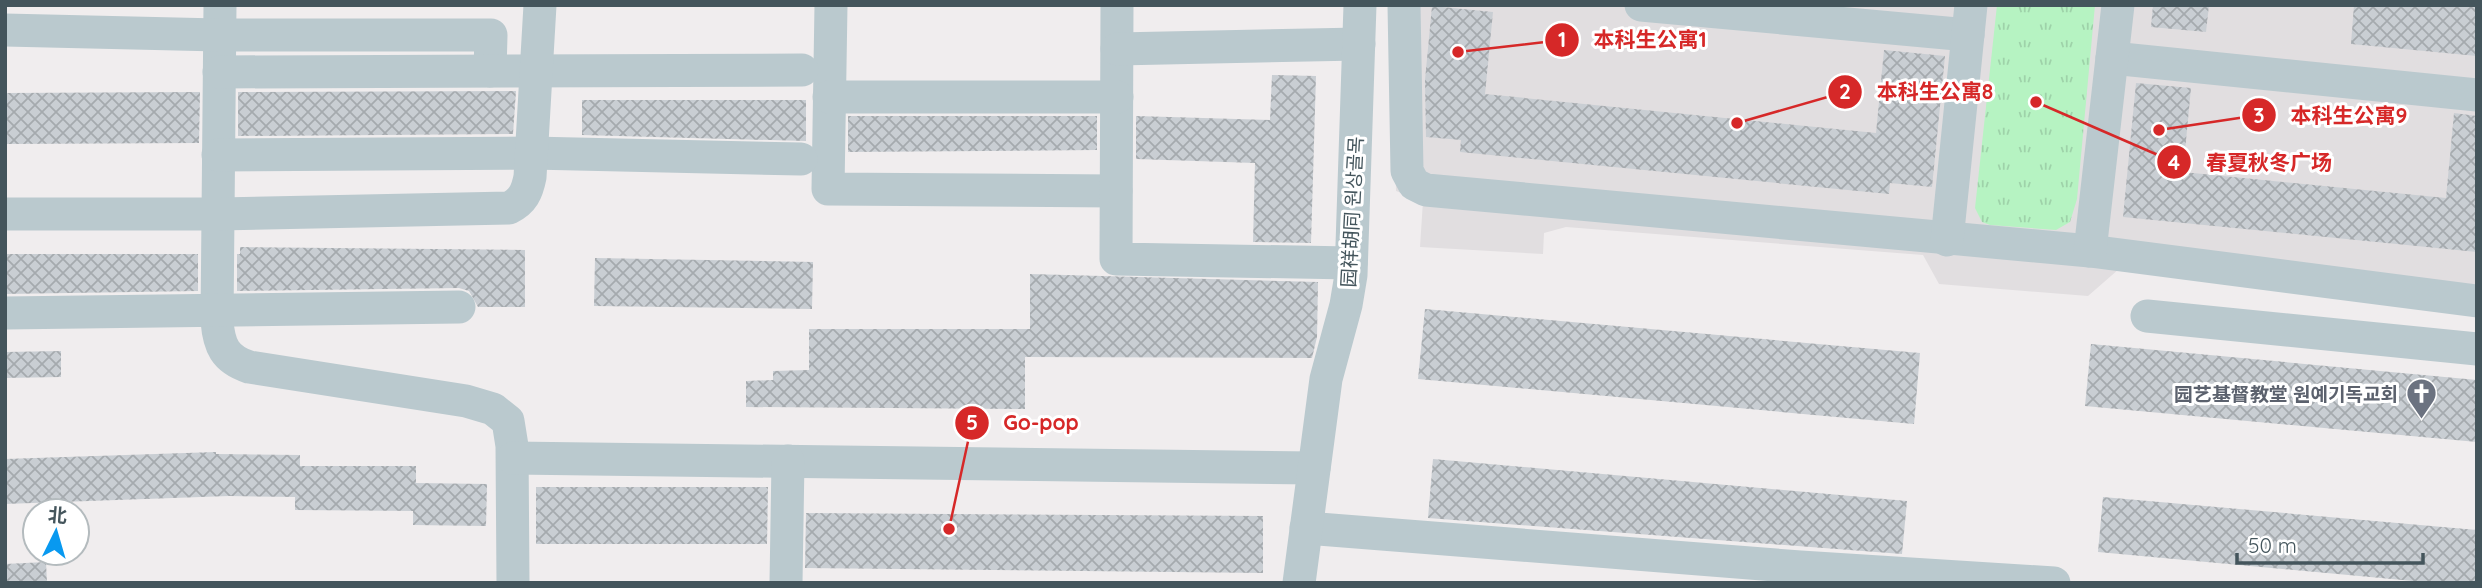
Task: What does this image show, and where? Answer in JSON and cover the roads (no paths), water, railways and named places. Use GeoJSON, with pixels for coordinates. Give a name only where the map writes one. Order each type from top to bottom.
{"type":"FeatureCollection","features":[{"type":"Feature","properties":{"kind":"street"},"geometry":{"type":"LineString","coordinates":[[5,214],[494,211],[509,208],[520,203],[527,191],[532,153],[540,5]]}},
{"type":"Feature","properties":{"kind":"street"},"geometry":{"type":"LineString","coordinates":[[831,5],[828,189],[1116,191]]}},
{"type":"Feature","properties":{"kind":"street"},"geometry":{"type":"LineString","coordinates":[[1117,5],[1116,259],[1351,263]]}},
{"type":"Feature","properties":{"kind":"street","name":"园祥胡同 원상골목"},"geometry":{"type":"LineString","coordinates":[[1299,583],[1326,379],[1346,304],[1351,263],[1360,5]]}},
{"type":"Feature","properties":{"kind":"street"},"geometry":{"type":"LineString","coordinates":[[1404,5],[1407,171],[1414,184],[1426,190],[1947,240],[2090,251],[2477,301]]}},
{"type":"Feature","properties":{"kind":"street"},"geometry":{"type":"LineString","coordinates":[[1641,5],[1969,20],[1947,240]]}},
{"type":"Feature","properties":{"kind":"street"},"geometry":{"type":"LineString","coordinates":[[2090,251],[2118,5]]}},
{"type":"Feature","properties":{"kind":"street"},"geometry":{"type":"LineString","coordinates":[[5,30],[219,20],[491,35],[491,71]]}},
{"type":"Feature","properties":{"kind":"street"},"geometry":{"type":"LineString","coordinates":[[219,20],[217,311],[218,339],[224,352],[234,362],[466,401],[492,409],[508,421],[513,458],[513,583]]}},
{"type":"Feature","properties":{"kind":"street"},"geometry":{"type":"LineString","coordinates":[[1117,49],[1359,44]]}},
{"type":"Feature","properties":{"kind":"street"},"geometry":{"type":"LineString","coordinates":[[2112,58],[2477,95]]}},
{"type":"Feature","properties":{"kind":"street"},"geometry":{"type":"LineString","coordinates":[[219,72],[802,70]]}},
{"type":"Feature","properties":{"kind":"street"},"geometry":{"type":"LineString","coordinates":[[829,97],[1117,97]]}},
{"type":"Feature","properties":{"kind":"street"},"geometry":{"type":"LineString","coordinates":[[218,155],[532,153],[801,159]]}},
{"type":"Feature","properties":{"kind":"street"},"geometry":{"type":"LineString","coordinates":[[5,313],[459,307]]}},
{"type":"Feature","properties":{"kind":"street"},"geometry":{"type":"LineString","coordinates":[[2147,316],[2477,349]]}},
{"type":"Feature","properties":{"kind":"street"},"geometry":{"type":"LineString","coordinates":[[513,458],[1314,468]]}},
{"type":"Feature","properties":{"kind":"street"},"geometry":{"type":"LineString","coordinates":[[786,583],[788,461]]}},
{"type":"Feature","properties":{"kind":"street"},"geometry":{"type":"LineString","coordinates":[[1306,528],[1801,575],[2054,583]]}},
{"type":"Feature","properties":{"kind":"place","name":"本科生公寓1"},"geometry":{"type":"Point","coordinates":[1458,52]}},
{"type":"Feature","properties":{"kind":"place","name":"春夏秋冬广场"},"geometry":{"type":"Point","coordinates":[2036,102]}},
{"type":"Feature","properties":{"kind":"place","name":"本科生公寓8"},"geometry":{"type":"Point","coordinates":[1737,123]}},
{"type":"Feature","properties":{"kind":"place","name":"本科生公寓9"},"geometry":{"type":"Point","coordinates":[2159,130]}},
{"type":"Feature","properties":{"kind":"place","name":"园艺基督教堂 원예기독교회"},"geometry":{"type":"Point","coordinates":[2421,421]}},
{"type":"Feature","properties":{"kind":"place","name":"Go-pop"},"geometry":{"type":"Point","coordinates":[949,529]}}]}
